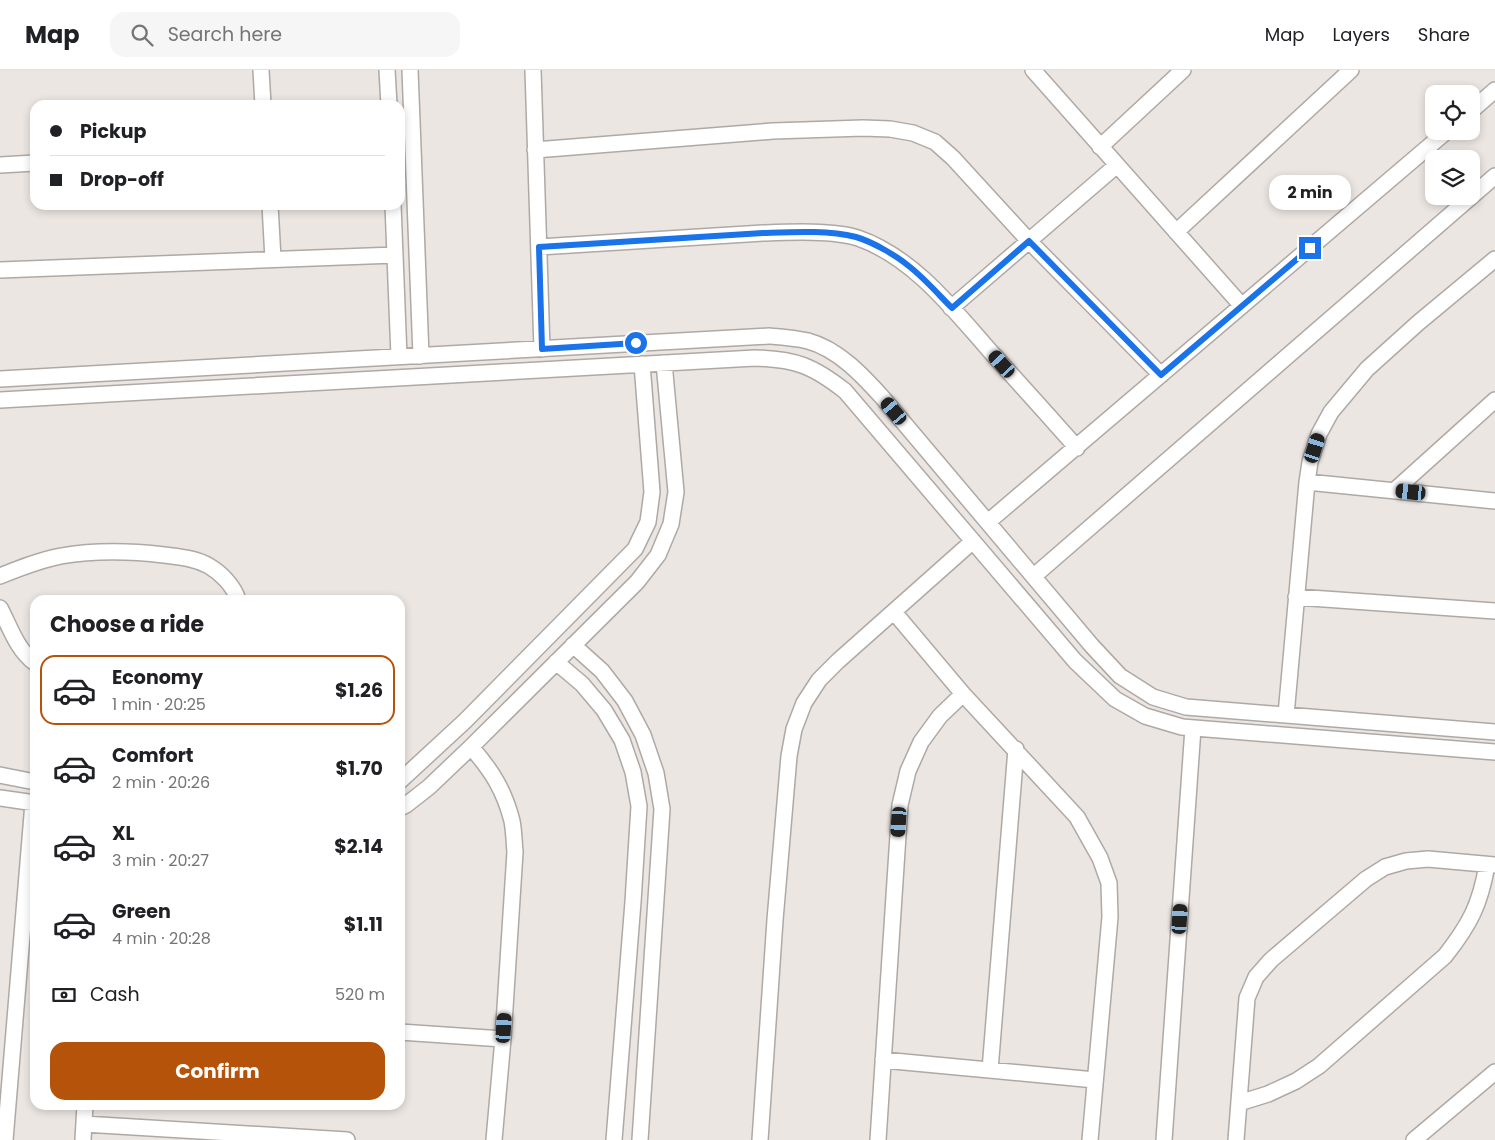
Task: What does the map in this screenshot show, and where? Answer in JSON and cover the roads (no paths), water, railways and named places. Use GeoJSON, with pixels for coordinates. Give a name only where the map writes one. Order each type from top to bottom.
{"type":"FeatureCollection","features":[{"type":"Feature","properties":{"kind":"street"},"geometry":{"type":"LineString","coordinates":[[261,70],[264,100]]}},
{"type":"Feature","properties":{"kind":"street"},"geometry":{"type":"LineString","coordinates":[[387,70],[389,100]]}},
{"type":"Feature","properties":{"kind":"street"},"geometry":{"type":"LineString","coordinates":[[410,70],[421,356]]}},
{"type":"Feature","properties":{"kind":"street"},"geometry":{"type":"LineString","coordinates":[[533,70],[542,349]]}},
{"type":"Feature","properties":{"kind":"street"},"geometry":{"type":"LineString","coordinates":[[1033,70],[1242,306]]}},
{"type":"Feature","properties":{"kind":"street"},"geometry":{"type":"LineString","coordinates":[[1100,147],[1184,70]]}},
{"type":"Feature","properties":{"kind":"street"},"geometry":{"type":"LineString","coordinates":[[1176,232],[1352,70]]}},
{"type":"Feature","properties":{"kind":"street"},"geometry":{"type":"LineString","coordinates":[[1480,103],[1495,90]]}},
{"type":"Feature","properties":{"kind":"street"},"geometry":{"type":"LineString","coordinates":[[536,150],[773,131],[863,128],[890,129],[913,133],[935,142],[953,158],[1029,241],[1161,375]]}},
{"type":"Feature","properties":{"kind":"street"},"geometry":{"type":"LineString","coordinates":[[988,522],[1436,140]]}},
{"type":"Feature","properties":{"kind":"street"},"geometry":{"type":"LineString","coordinates":[[0,165],[30,163]]}},
{"type":"Feature","properties":{"kind":"street"},"geometry":{"type":"LineString","coordinates":[[952,308],[1116,165]]}},
{"type":"Feature","properties":{"kind":"street"},"geometry":{"type":"LineString","coordinates":[[1034,576],[1495,176]]}},
{"type":"Feature","properties":{"kind":"street"},"geometry":{"type":"LineString","coordinates":[[270,210],[273,259]]}},
{"type":"Feature","properties":{"kind":"street"},"geometry":{"type":"LineString","coordinates":[[393,210],[399,357]]}},
{"type":"Feature","properties":{"kind":"street"},"geometry":{"type":"LineString","coordinates":[[539,247],[798,232],[835,234],[857,238],[884,250],[910,267],[952,308],[1077,448]]}},
{"type":"Feature","properties":{"kind":"street"},"geometry":{"type":"LineString","coordinates":[[0,270],[395,255]]}},
{"type":"Feature","properties":{"kind":"street"},"geometry":{"type":"LineString","coordinates":[[1286,715],[1307,482],[1310,462],[1319,434],[1331,412],[1367,369],[1418,323],[1495,259]]}},
{"type":"Feature","properties":{"kind":"street"},"geometry":{"type":"LineString","coordinates":[[0,379],[770,336],[810,341],[835,353],[860,373],[1120,676],[1153,697],[1186,707],[1495,732]]}},
{"type":"Feature","properties":{"kind":"street"},"geometry":{"type":"LineString","coordinates":[[0,400],[754,358],[779,359],[803,365],[826,376],[845,391],[1075,661],[1115,699],[1144,716],[1182,727],[1495,752]]}},
{"type":"Feature","properties":{"kind":"street"},"geometry":{"type":"LineString","coordinates":[[405,806],[471,747],[637,582],[658,554],[671,524],[676,492],[664,363]]}},
{"type":"Feature","properties":{"kind":"street"},"geometry":{"type":"LineString","coordinates":[[405,775],[465,721],[635,549],[648,522],[652,492],[642,364]]}},
{"type":"Feature","properties":{"kind":"street"},"geometry":{"type":"LineString","coordinates":[[864,413],[882,397]]}},
{"type":"Feature","properties":{"kind":"street"},"geometry":{"type":"LineString","coordinates":[[1394,491],[1495,400]]}},
{"type":"Feature","properties":{"kind":"street"},"geometry":{"type":"LineString","coordinates":[[1307,482],[1495,501]]}},
{"type":"Feature","properties":{"kind":"street"},"geometry":{"type":"LineString","coordinates":[[760,1140],[777,891],[786,783],[794,729],[804,703],[819,680],[974,541]]}},
{"type":"Feature","properties":{"kind":"street"},"geometry":{"type":"LineString","coordinates":[[0,576],[23,566],[60,556],[99,551],[138,552],[189,558],[209,566],[225,578],[235,595]]}},
{"type":"Feature","properties":{"kind":"street"},"geometry":{"type":"LineString","coordinates":[[1296,597],[1495,611]]}},
{"type":"Feature","properties":{"kind":"street"},"geometry":{"type":"LineString","coordinates":[[0,608],[20,648],[30,659]]}},
{"type":"Feature","properties":{"kind":"street"},"geometry":{"type":"LineString","coordinates":[[894,612],[963,694],[1077,817],[1100,858],[1109,883],[1110,917],[1090,1140]]}},
{"type":"Feature","properties":{"kind":"street"},"geometry":{"type":"LineString","coordinates":[[573,645],[602,671],[625,701],[644,734],[656,774],[662,809],[640,1140]]}},
{"type":"Feature","properties":{"kind":"street"},"geometry":{"type":"LineString","coordinates":[[556,662],[582,684],[604,710],[622,740],[633,772],[639,806],[614,1140]]}},
{"type":"Feature","properties":{"kind":"street"},"geometry":{"type":"LineString","coordinates":[[878,1140],[900,805],[908,771],[921,742],[940,716],[963,694]]}},
{"type":"Feature","properties":{"kind":"street"},"geometry":{"type":"LineString","coordinates":[[1164,1140],[1193,728]]}},
{"type":"Feature","properties":{"kind":"street"},"geometry":{"type":"LineString","coordinates":[[471,747],[490,769],[504,795],[512,822],[515,852],[503,1039],[494,1140]]}},
{"type":"Feature","properties":{"kind":"street"},"geometry":{"type":"LineString","coordinates":[[990,1070],[1016,749]]}},
{"type":"Feature","properties":{"kind":"street"},"geometry":{"type":"LineString","coordinates":[[0,775],[30,781]]}},
{"type":"Feature","properties":{"kind":"street"},"geometry":{"type":"LineString","coordinates":[[0,798],[30,802]]}},
{"type":"Feature","properties":{"kind":"street"},"geometry":{"type":"LineString","coordinates":[[5,1140],[30,849]]}},
{"type":"Feature","properties":{"kind":"street"},"geometry":{"type":"LineString","coordinates":[[1236,1140],[1247,998],[1256,977],[1271,960],[1366,879],[1385,867],[1406,861],[1428,859],[1491,865],[1474,914],[1461,936],[1445,956],[1318,1066],[1296,1081],[1268,1094],[1239,1103]]}},
{"type":"Feature","properties":{"kind":"street"},"geometry":{"type":"LineString","coordinates":[[405,1032],[503,1039]]}},
{"type":"Feature","properties":{"kind":"street"},"geometry":{"type":"LineString","coordinates":[[883,1060],[1095,1080]]}},
{"type":"Feature","properties":{"kind":"street"},"geometry":{"type":"LineString","coordinates":[[1414,1140],[1495,1072]]}},
{"type":"Feature","properties":{"kind":"street"},"geometry":{"type":"LineString","coordinates":[[83,1140],[85,1110]]}},
{"type":"Feature","properties":{"kind":"street"},"geometry":{"type":"LineString","coordinates":[[84,1124],[347,1140]]}}]}
